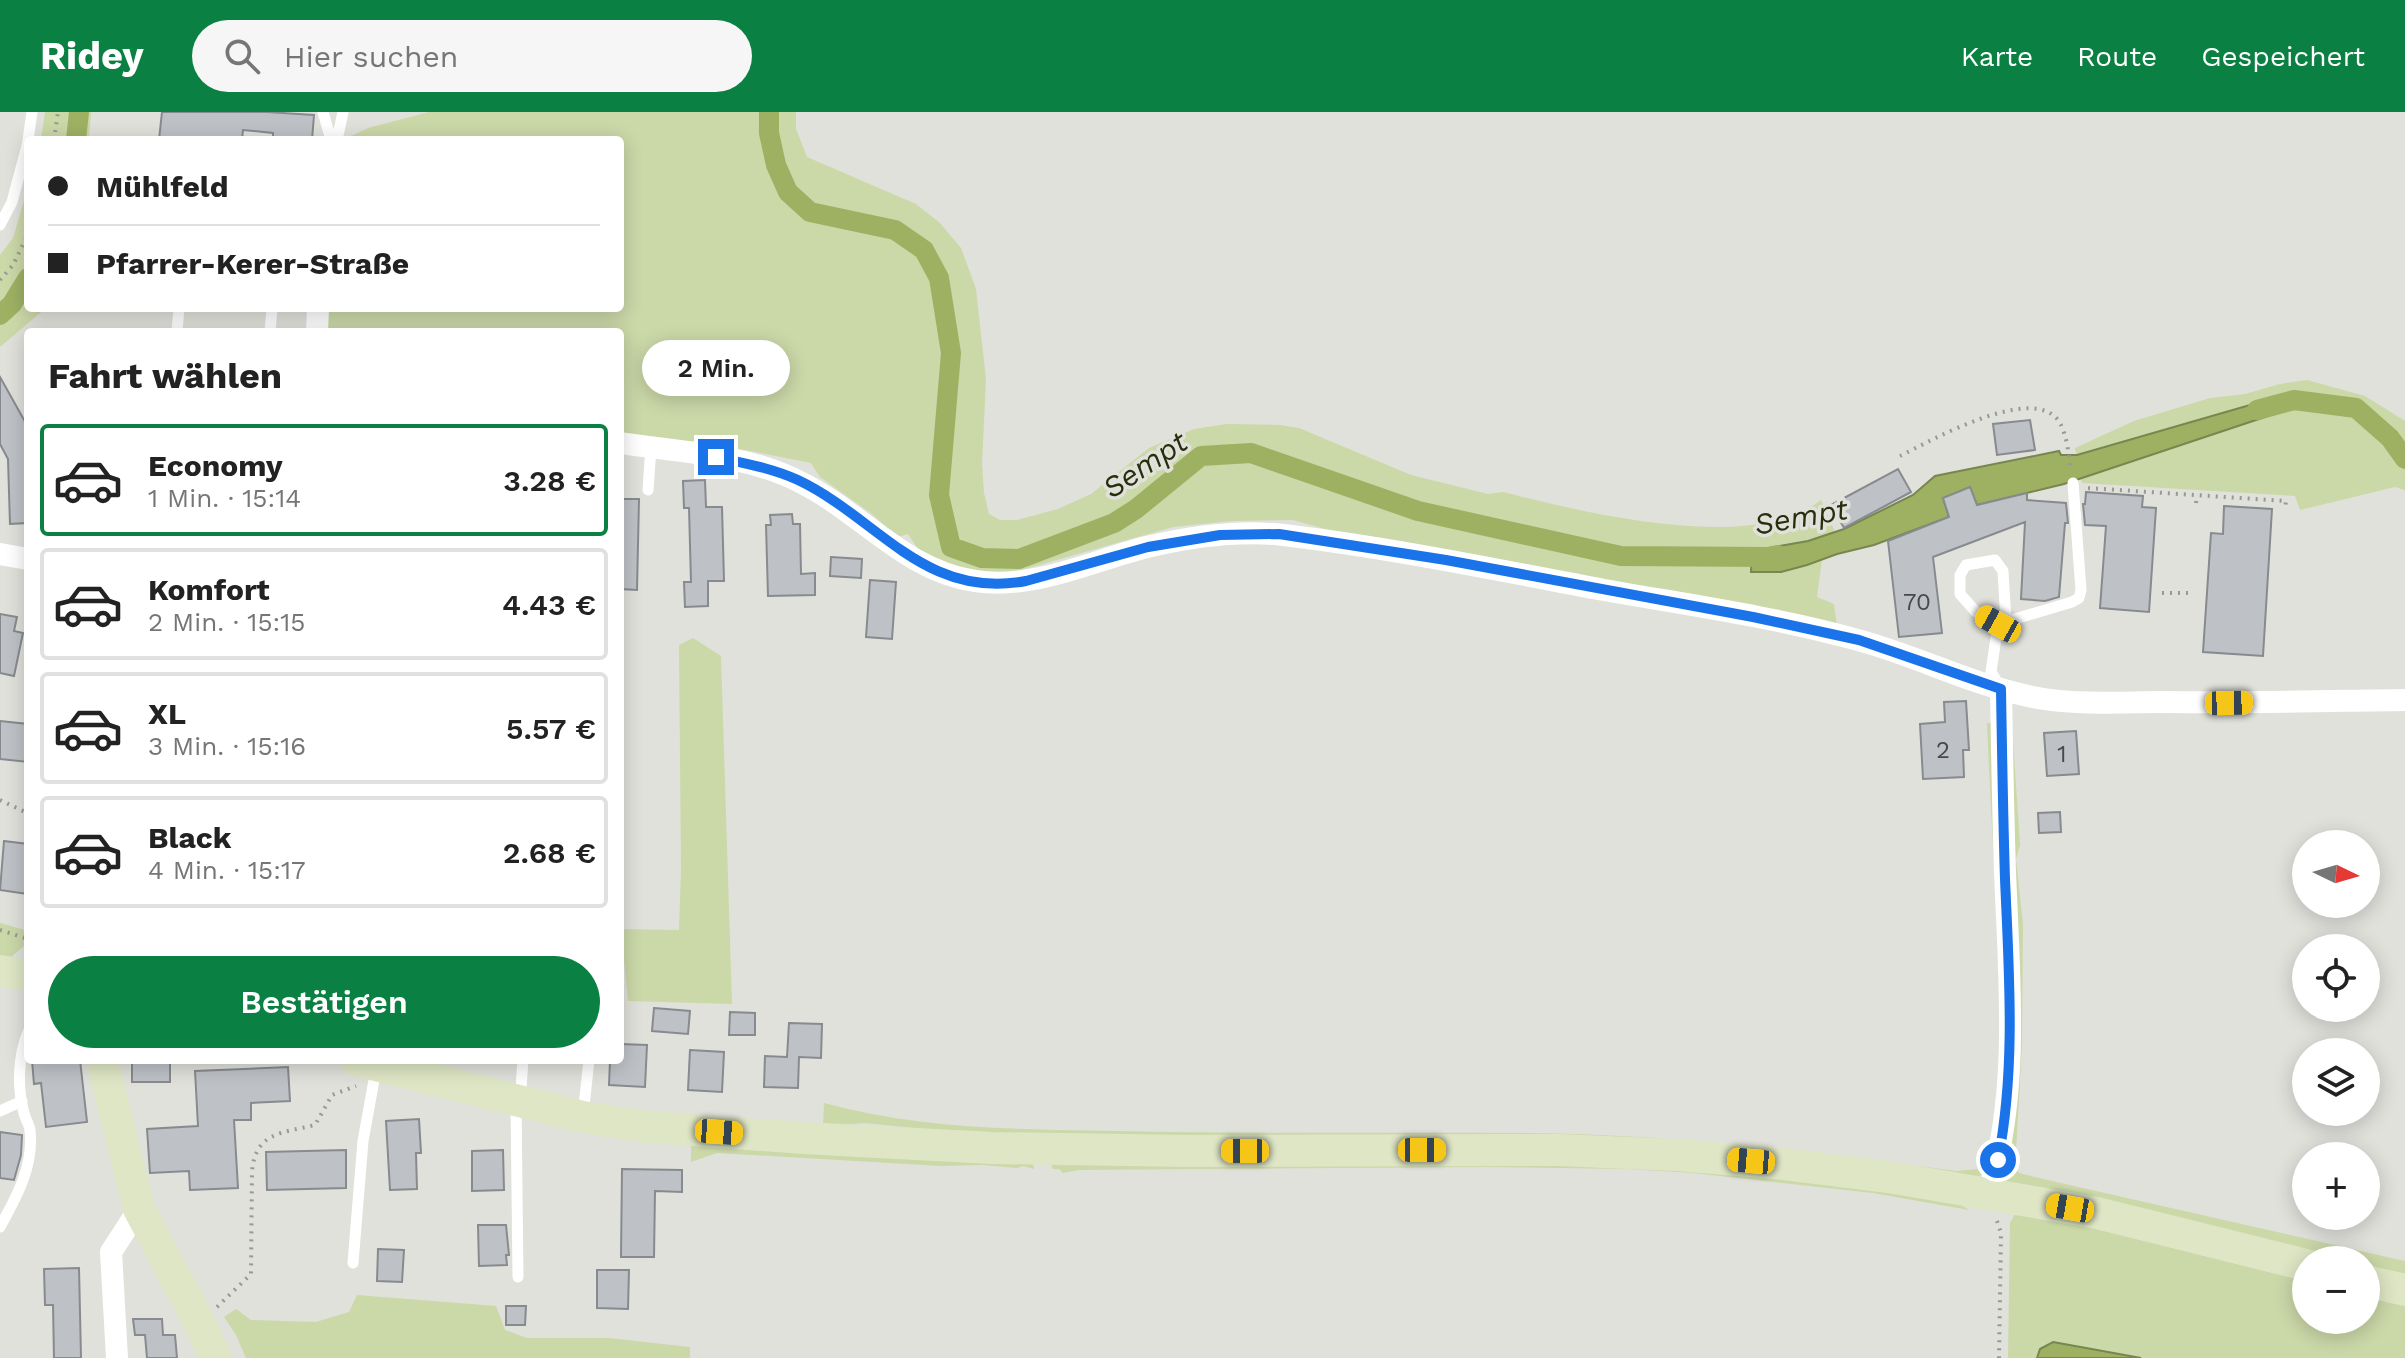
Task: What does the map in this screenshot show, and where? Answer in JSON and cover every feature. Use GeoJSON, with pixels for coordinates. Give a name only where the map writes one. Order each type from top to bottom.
{"type":"FeatureCollection","features":[{"type":"Feature","properties":{"kind":"main road"},"geometry":{"type":"LineString","coordinates":[[0,971],[24,974]]}},
{"type":"Feature","properties":{"kind":"main road"},"geometry":{"type":"LineString","coordinates":[[103,1064],[139,1209],[216,1358]]}},
{"type":"Feature","properties":{"kind":"main road"},"geometry":{"type":"LineString","coordinates":[[368,1068],[583,1117],[637,1126],[992,1148],[1190,1151],[1494,1149],[1677,1155],[1790,1165],[1989,1192],[2097,1213],[2292,1262]]}},
{"type":"Feature","properties":{"kind":"main road"},"geometry":{"type":"LineString","coordinates":[[2380,1284],[2405,1290]]}},
{"type":"Feature","properties":{"kind":"street"},"geometry":{"type":"LineString","coordinates":[[624,444],[716,457],[798,480],[833,500],[935,572],[974,581],[1007,584],[1044,577],[1148,547],[1220,535],[1279,534],[1446,560],[1753,617],[1859,640],[2001,689],[2044,699],[2093,702],[2405,700]]}},
{"type":"Feature","properties":{"kind":"street"},"geometry":{"type":"LineString","coordinates":[[0,554],[24,558]]}},
{"type":"Feature","properties":{"kind":"street"},"geometry":{"type":"LineString","coordinates":[[1989,1192],[2003,1134],[2009,1058],[2001,689]]}},
{"type":"Feature","properties":{"kind":"street"},"geometry":{"type":"LineString","coordinates":[[117,1358],[111,1252],[139,1209]]}},
{"type":"Feature","properties":{"kind":"lane"},"geometry":{"type":"LineString","coordinates":[[29,136],[32,112]]}},
{"type":"Feature","properties":{"kind":"lane"},"geometry":{"type":"LineString","coordinates":[[323,112],[330,136]]}},
{"type":"Feature","properties":{"kind":"lane"},"geometry":{"type":"LineString","coordinates":[[338,136],[343,112]]}},
{"type":"Feature","properties":{"kind":"lane"},"geometry":{"type":"LineString","coordinates":[[0,225],[12,202],[24,156]]}},
{"type":"Feature","properties":{"kind":"lane"},"geometry":{"type":"LineString","coordinates":[[648,490],[651,447]]}},
{"type":"Feature","properties":{"kind":"lane"},"geometry":{"type":"LineString","coordinates":[[2001,689],[1991,672],[2002,623],[2003,571],[1995,560],[1966,565],[1960,575],[1960,594],[1976,612],[2002,623],[2079,598],[2081,590],[2073,485]]}},
{"type":"Feature","properties":{"kind":"lane"},"geometry":{"type":"LineString","coordinates":[[0,1227],[23,1185],[25,1172],[30,1131],[22,1101],[21,1061],[24,1049]]}},
{"type":"Feature","properties":{"kind":"lane"},"geometry":{"type":"LineString","coordinates":[[518,1277],[516,1102],[521,1088],[523,1064]]}},
{"type":"Feature","properties":{"kind":"lane"},"geometry":{"type":"LineString","coordinates":[[583,1117],[589,1064]]}},
{"type":"Feature","properties":{"kind":"lane"},"geometry":{"type":"LineString","coordinates":[[353,1263],[368,1068]]}},
{"type":"Feature","properties":{"kind":"lane"},"geometry":{"type":"LineString","coordinates":[[0,1111],[22,1101]]}},
{"type":"Feature","properties":{"kind":"path"},"geometry":{"type":"LineString","coordinates":[[55,136],[58,112]]}},
{"type":"Feature","properties":{"kind":"path"},"geometry":{"type":"LineString","coordinates":[[0,280],[13,265],[24,242]]}},
{"type":"Feature","properties":{"kind":"path"},"geometry":{"type":"LineString","coordinates":[[1900,456],[1958,428],[2025,406],[2046,410],[2059,421],[2068,453]]}},
{"type":"Feature","properties":{"kind":"path"},"geometry":{"type":"LineString","coordinates":[[2073,485],[2286,501],[2285,509]]}},
{"type":"Feature","properties":{"kind":"path"},"geometry":{"type":"LineString","coordinates":[[2196,503],[2197,495]]}},
{"type":"Feature","properties":{"kind":"path"},"geometry":{"type":"LineString","coordinates":[[2162,593],[2191,593]]}},
{"type":"Feature","properties":{"kind":"path"},"geometry":{"type":"LineString","coordinates":[[0,800],[24,812]]}},
{"type":"Feature","properties":{"kind":"path"},"geometry":{"type":"LineString","coordinates":[[0,930],[24,938]]}},
{"type":"Feature","properties":{"kind":"path"},"geometry":{"type":"LineString","coordinates":[[200,1324],[251,1274],[253,1156],[260,1143],[268,1137],[315,1125],[332,1095],[368,1068]]}},
{"type":"Feature","properties":{"kind":"path"},"geometry":{"type":"LineString","coordinates":[[1989,1192],[2001,1233],[1999,1358]]}},
{"type":"Feature","properties":{"kind":"shaded area"},"geometry":{"type":"Polygon","coordinates":[[[45,112],[91,112],[89,136],[42,136],[45,112]]]}},
{"type":"Feature","properties":{"kind":"shaded area"},"geometry":{"type":"Polygon","coordinates":[[[429,112],[796,112],[796,129],[807,157],[916,204],[940,223],[961,248],[976,289],[986,379],[982,464],[984,493],[989,514],[1000,520],[1017,520],[1058,509],[1091,494],[1149,448],[1194,429],[1227,424],[1280,425],[1299,428],[1411,475],[1488,494],[1503,492],[1621,518],[1711,527],[1753,525],[1791,516],[1821,500],[1835,532],[1808,541],[1772,547],[1807,565],[1822,559],[1817,597],[1834,604],[1837,627],[1576,573],[1332,531],[1293,520],[1230,521],[1173,527],[1018,571],[983,573],[944,568],[918,549],[908,534],[897,537],[872,514],[820,477],[811,463],[624,433],[624,328],[322,328],[324,312],[624,312],[624,136],[351,136],[368,128],[429,112]]]}},
{"type":"Feature","properties":{"kind":"shaded area"},"geometry":{"type":"Polygon","coordinates":[[[24,201],[24,312],[41,312],[0,347],[0,255],[13,238],[24,201]]]}},
{"type":"Feature","properties":{"kind":"shaded area"},"geometry":{"type":"Polygon","coordinates":[[[2307,380],[2365,396],[2405,421],[2405,490],[2395,487],[2300,510],[2295,496],[2082,483],[2075,448],[2134,421],[2210,398],[2245,394],[2307,380]]]}},
{"type":"Feature","properties":{"kind":"shaded area"},"geometry":{"type":"Polygon","coordinates":[[[2281,396],[2283,411],[2064,484],[1977,505],[1970,487],[1943,498],[1949,517],[1874,545],[1807,565],[1781,572],[1751,572],[1752,551],[1808,541],[1844,529],[1913,495],[1935,476],[2059,451],[2061,455],[2077,455],[2281,396]]]}},
{"type":"Feature","properties":{"kind":"shaded area"},"geometry":{"type":"Polygon","coordinates":[[[693,638],[721,656],[732,1004],[628,1001],[624,929],[679,930],[679,645],[693,638]]]}},
{"type":"Feature","properties":{"kind":"shaded area"},"geometry":{"type":"Polygon","coordinates":[[[1987,723],[1992,723],[2004,912],[1998,1136],[1983,1174],[1975,1178],[1025,1139],[864,1123],[823,1127],[824,1103],[895,1118],[1003,1128],[1577,1134],[1740,1145],[1956,1171],[1978,1169],[1987,1151],[1993,1127],[2000,1039],[1987,723]]]}},
{"type":"Feature","properties":{"kind":"shaded area"},"geometry":{"type":"Polygon","coordinates":[[[2013,740],[2020,845],[2016,859],[2023,924],[2022,1046],[2015,1168],[2019,1173],[2052,1181],[2339,1246],[2292,1246],[2292,1250],[2006,1185],[2003,1174],[2013,740]]]}},
{"type":"Feature","properties":{"kind":"shaded area"},"geometry":{"type":"Polygon","coordinates":[[[0,923],[24,930],[24,946],[10,958],[0,956],[0,923]]]}},
{"type":"Feature","properties":{"kind":"shaded area"},"geometry":{"type":"Polygon","coordinates":[[[691,1140],[1033,1163],[1034,1169],[1023,1166],[941,1166],[717,1153],[691,1162],[691,1140]]]}},
{"type":"Feature","properties":{"kind":"shaded area"},"geometry":{"type":"Polygon","coordinates":[[[1326,1161],[1719,1168],[1957,1202],[1969,1210],[1873,1193],[1693,1173],[1627,1169],[1485,1167],[1079,1170],[1063,1173],[1053,1169],[1050,1162],[1326,1161]]]}},
{"type":"Feature","properties":{"kind":"shaded area"},"geometry":{"type":"Polygon","coordinates":[[[2023,1209],[2292,1273],[2292,1334],[2380,1334],[2380,1295],[2405,1301],[2405,1358],[2141,1358],[2053,1342],[2040,1349],[2037,1358],[2008,1358],[2010,1223],[2016,1212],[2023,1209]]]}},
{"type":"Feature","properties":{"kind":"shaded area"},"geometry":{"type":"Polygon","coordinates":[[[2380,1255],[2405,1261],[2405,1279],[2380,1273],[2380,1255]]]}},
{"type":"Feature","properties":{"kind":"shaded area"},"geometry":{"type":"Polygon","coordinates":[[[357,1295],[496,1306],[505,1330],[527,1338],[609,1338],[690,1347],[690,1358],[246,1358],[224,1317],[236,1309],[251,1320],[316,1322],[349,1312],[357,1295]]]}},
{"type":"Feature","properties":{"kind":"shaded area"},"geometry":{"type":"Polygon","coordinates":[[[2053,1342],[2141,1358],[2037,1358],[2040,1349],[2053,1342]]]}},
{"type":"Feature","properties":{"kind":"building"},"geometry":{"type":"Polygon","coordinates":[[[162,112],[314,115],[312,136],[273,136],[273,133],[243,130],[242,136],[159,136],[162,112]]]}},
{"type":"Feature","properties":{"kind":"building"},"geometry":{"type":"Polygon","coordinates":[[[0,377],[24,420],[24,523],[10,524],[8,459],[0,444],[0,377]]]}},
{"type":"Feature","properties":{"kind":"building"},"geometry":{"type":"Polygon","coordinates":[[[2030,420],[2035,450],[1997,455],[1993,424],[2030,420]]]}},
{"type":"Feature","properties":{"kind":"building"},"geometry":{"type":"Polygon","coordinates":[[[1898,469],[1911,492],[1844,528],[1831,505],[1898,469]]]}},
{"type":"Feature","properties":{"kind":"building"},"geometry":{"type":"Polygon","coordinates":[[[705,480],[706,507],[722,507],[724,581],[708,581],[708,606],[685,607],[684,582],[691,582],[689,508],[684,508],[683,481],[705,480]]]}},
{"type":"Feature","properties":{"kind":"building"},"geometry":{"type":"Polygon","coordinates":[[[1970,487],[1977,505],[2027,493],[2027,500],[2066,503],[2068,523],[2065,523],[2059,597],[2045,601],[2021,599],[2025,522],[1933,557],[1942,633],[1899,637],[1888,541],[1949,517],[1943,498],[1970,487]]]}},
{"type":"Feature","properties":{"kind":"building"},"geometry":{"type":"Polygon","coordinates":[[[2086,492],[2143,496],[2142,507],[2156,508],[2149,612],[2100,608],[2106,526],[2085,525],[2083,504],[2086,492]]]}},
{"type":"Feature","properties":{"kind":"building"},"geometry":{"type":"Polygon","coordinates":[[[624,499],[639,499],[637,590],[624,589],[624,499]]]}},
{"type":"Feature","properties":{"kind":"building"},"geometry":{"type":"Polygon","coordinates":[[[2224,506],[2272,509],[2263,656],[2203,652],[2211,533],[2223,534],[2224,506]]]}},
{"type":"Feature","properties":{"kind":"building"},"geometry":{"type":"Polygon","coordinates":[[[792,514],[793,524],[800,524],[801,574],[815,573],[815,595],[768,596],[766,525],[771,525],[770,515],[792,514]]]}},
{"type":"Feature","properties":{"kind":"building"},"geometry":{"type":"Polygon","coordinates":[[[831,557],[862,559],[861,578],[830,576],[831,557]]]}},
{"type":"Feature","properties":{"kind":"building"},"geometry":{"type":"Polygon","coordinates":[[[870,580],[896,582],[892,639],[866,637],[870,580]]]}},
{"type":"Feature","properties":{"kind":"building"},"geometry":{"type":"Polygon","coordinates":[[[0,614],[17,617],[14,631],[23,633],[14,676],[0,673],[0,614]]]}},
{"type":"Feature","properties":{"kind":"building"},"geometry":{"type":"Polygon","coordinates":[[[1966,701],[1969,750],[1963,750],[1964,777],[1923,779],[1920,724],[1945,722],[1944,702],[1966,701]]]}},
{"type":"Feature","properties":{"kind":"building"},"geometry":{"type":"Polygon","coordinates":[[[0,721],[24,724],[24,762],[0,759],[0,721]]]}},
{"type":"Feature","properties":{"kind":"building"},"geometry":{"type":"Polygon","coordinates":[[[2076,731],[2079,774],[2047,776],[2044,733],[2076,731]]]}},
{"type":"Feature","properties":{"kind":"building"},"geometry":{"type":"Polygon","coordinates":[[[2060,812],[2061,832],[2039,833],[2038,813],[2060,812]]]}},
{"type":"Feature","properties":{"kind":"building"},"geometry":{"type":"Polygon","coordinates":[[[4,841],[24,844],[24,893],[0,890],[4,841]]]}},
{"type":"Feature","properties":{"kind":"building"},"geometry":{"type":"Polygon","coordinates":[[[654,1008],[690,1011],[688,1034],[652,1031],[654,1008]]]}},
{"type":"Feature","properties":{"kind":"building"},"geometry":{"type":"Polygon","coordinates":[[[730,1012],[755,1013],[755,1035],[729,1035],[730,1012]]]}},
{"type":"Feature","properties":{"kind":"building"},"geometry":{"type":"Polygon","coordinates":[[[789,1023],[822,1024],[821,1058],[799,1057],[798,1088],[764,1087],[765,1056],[787,1057],[789,1023]]]}},
{"type":"Feature","properties":{"kind":"building"},"geometry":{"type":"Polygon","coordinates":[[[624,1044],[647,1045],[645,1087],[609,1085],[610,1064],[624,1064],[624,1044]]]}},
{"type":"Feature","properties":{"kind":"building"},"geometry":{"type":"Polygon","coordinates":[[[690,1050],[724,1052],[722,1092],[688,1090],[690,1050]]]}},
{"type":"Feature","properties":{"kind":"building"},"geometry":{"type":"Polygon","coordinates":[[[32,1064],[80,1064],[87,1122],[46,1127],[41,1083],[34,1084],[32,1064]]]}},
{"type":"Feature","properties":{"kind":"building"},"geometry":{"type":"Polygon","coordinates":[[[132,1064],[170,1064],[170,1082],[132,1082],[132,1064]]]}},
{"type":"Feature","properties":{"kind":"building"},"geometry":{"type":"Polygon","coordinates":[[[288,1067],[290,1101],[251,1103],[251,1120],[234,1120],[238,1188],[190,1190],[189,1171],[150,1173],[147,1129],[198,1126],[195,1071],[288,1067]]]}},
{"type":"Feature","properties":{"kind":"building"},"geometry":{"type":"Polygon","coordinates":[[[419,1119],[421,1153],[416,1153],[417,1189],[390,1190],[386,1121],[419,1119]]]}},
{"type":"Feature","properties":{"kind":"building"},"geometry":{"type":"Polygon","coordinates":[[[0,1132],[22,1135],[21,1155],[14,1180],[0,1178],[0,1132]]]}},
{"type":"Feature","properties":{"kind":"building"},"geometry":{"type":"Polygon","coordinates":[[[346,1150],[346,1188],[267,1190],[266,1152],[346,1150]]]}},
{"type":"Feature","properties":{"kind":"building"},"geometry":{"type":"Polygon","coordinates":[[[503,1150],[504,1190],[472,1191],[472,1151],[503,1150]]]}},
{"type":"Feature","properties":{"kind":"building"},"geometry":{"type":"Polygon","coordinates":[[[622,1169],[682,1170],[682,1192],[655,1191],[654,1257],[621,1257],[622,1169]]]}},
{"type":"Feature","properties":{"kind":"building"},"geometry":{"type":"Polygon","coordinates":[[[478,1225],[506,1225],[507,1265],[479,1266],[478,1225]]]}},
{"type":"Feature","properties":{"kind":"building"},"geometry":{"type":"Polygon","coordinates":[[[378,1249],[404,1250],[402,1282],[377,1281],[378,1249]]]}},
{"type":"Feature","properties":{"kind":"building"},"geometry":{"type":"Polygon","coordinates":[[[79,1268],[81,1358],[54,1358],[53,1305],[45,1305],[44,1269],[79,1268]]]}},
{"type":"Feature","properties":{"kind":"building"},"geometry":{"type":"Polygon","coordinates":[[[597,1270],[629,1270],[628,1309],[597,1308],[597,1270]]]}},
{"type":"Feature","properties":{"kind":"building"},"geometry":{"type":"Polygon","coordinates":[[[506,1306],[526,1306],[525,1325],[506,1325],[506,1306]]]}},
{"type":"Feature","properties":{"kind":"building"},"geometry":{"type":"Polygon","coordinates":[[[133,1319],[162,1319],[163,1335],[175,1335],[177,1358],[147,1358],[145,1335],[135,1335],[133,1319]]]}},
{"type":"Feature","properties":{"kind":"waterway","name":"Sempt"},"geometry":{"type":"LineString","coordinates":[[76,136],[79,112]]}},
{"type":"Feature","properties":{"kind":"waterway","name":"Sempt"},"geometry":{"type":"LineString","coordinates":[[769,112],[769,133],[776,165],[788,192],[810,212],[895,230],[924,250],[939,278],[951,353],[939,495],[951,547],[982,558],[1019,559],[1114,523],[1201,456],[1251,453],[1418,511],[1621,556],[1778,555]]}},
{"type":"Feature","properties":{"kind":"waterway","name":"Sempt"},"geometry":{"type":"LineString","coordinates":[[0,315],[12,304],[24,284]]}},
{"type":"Feature","properties":{"kind":"waterway","name":"Sempt"},"geometry":{"type":"LineString","coordinates":[[2257,410],[2294,400],[2356,408],[2390,438],[2405,459]]}},
{"type":"Feature","properties":{"kind":"route"},"geometry":{"type":"LineString","coordinates":[[716,457],[798,480],[833,500],[885,541],[935,572],[974,581],[1007,584],[1026,581],[1148,547],[1220,535],[1279,534],[1446,560],[1753,617],[1859,640],[2001,689],[2009,1058],[1998,1160]]}}]}
